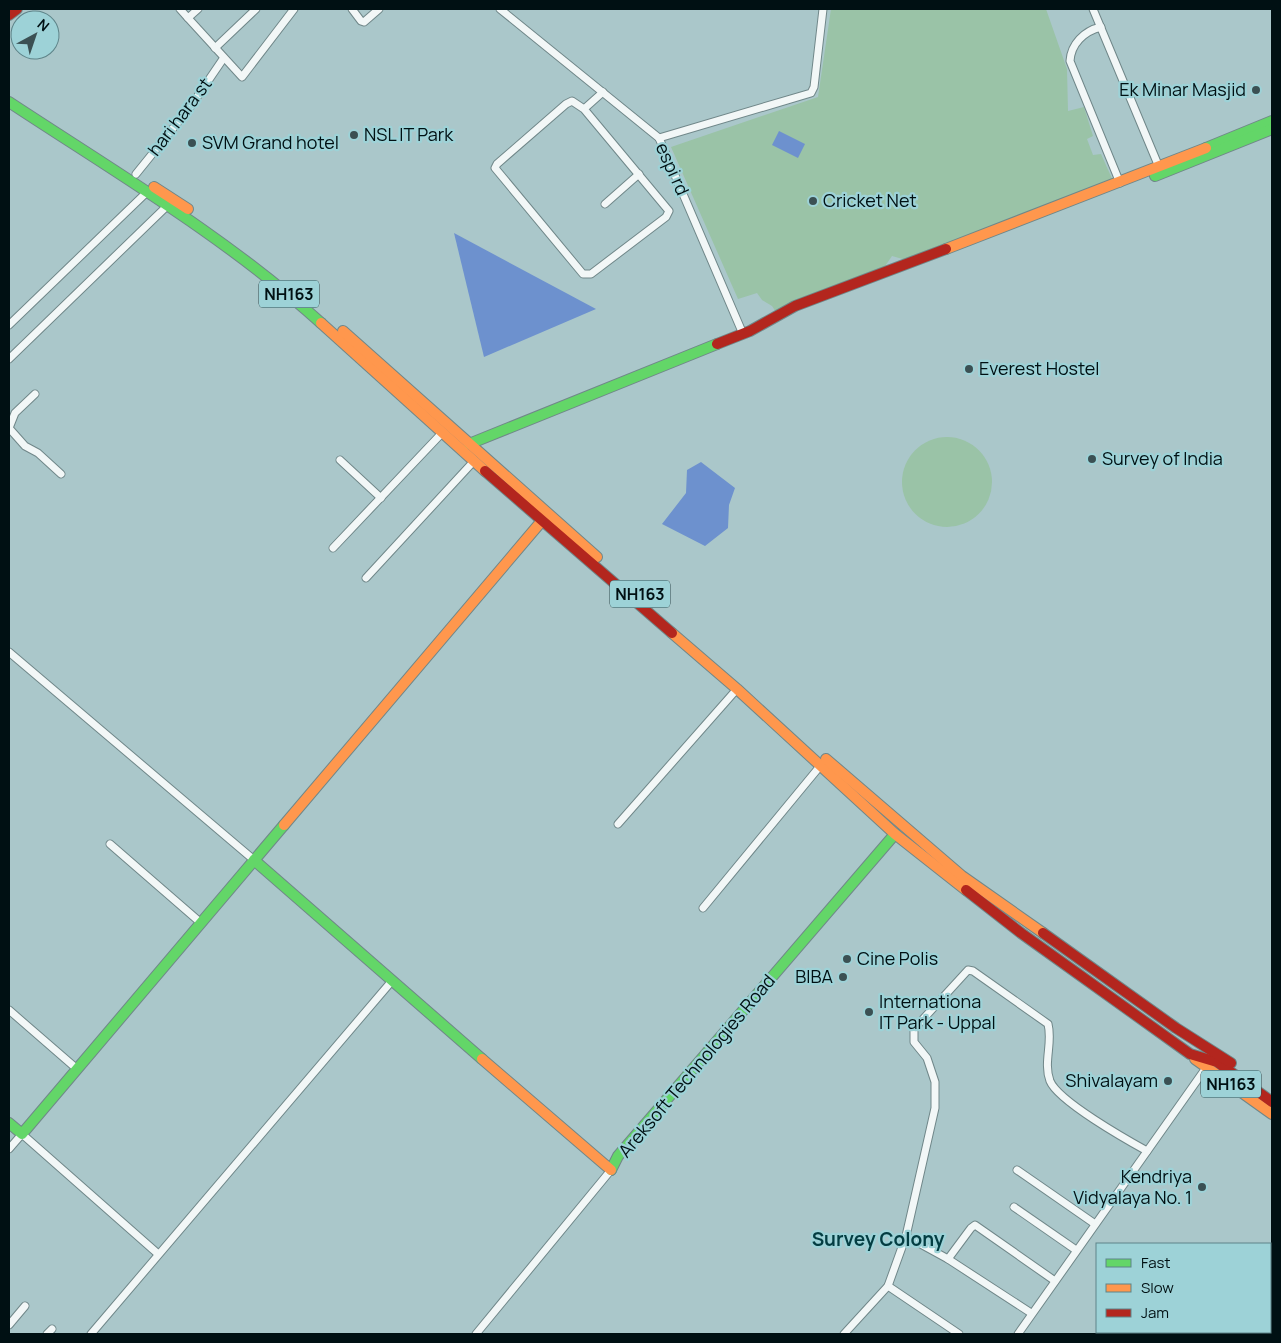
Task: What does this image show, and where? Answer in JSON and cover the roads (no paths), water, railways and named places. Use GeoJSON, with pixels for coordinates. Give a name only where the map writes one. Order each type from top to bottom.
{"type":"FeatureCollection","features":[{"type":"Feature","properties":{"kind":"main road"},"geometry":{"type":"LineString","coordinates":[[9,15],[17,9]]}},
{"type":"Feature","properties":{"kind":"main road","name":"NH163"},"geometry":{"type":"LineString","coordinates":[[9,95],[136,174],[222,238],[297,301],[442,433],[465,447],[474,461],[545,516],[897,835],[1021,933],[1190,1054],[1272,1102]]}},
{"type":"Feature","properties":{"kind":"main road","name":"NH163"},"geometry":{"type":"LineString","coordinates":[[9,102],[167,206],[261,262],[317,308],[465,447],[962,876],[1176,1028],[1219,1054],[1272,1092]]}},
{"type":"Feature","properties":{"kind":"main road"},"geometry":{"type":"LineString","coordinates":[[465,447],[743,334],[795,306],[1120,183],[1272,121]]}},
{"type":"Feature","properties":{"kind":"main road"},"geometry":{"type":"LineString","coordinates":[[787,312],[798,312],[1272,129]]}},
{"type":"Feature","properties":{"kind":"main road"},"geometry":{"type":"LineString","coordinates":[[9,1122],[22,1134],[545,516]]}},
{"type":"Feature","properties":{"kind":"main road","name":"Areksoft Technologies Road"},"geometry":{"type":"LineString","coordinates":[[611,1170],[618,1156],[761,995],[897,835]]}},
{"type":"Feature","properties":{"kind":"main road"},"geometry":{"type":"LineString","coordinates":[[254,860],[391,982],[611,1170]]}},
{"type":"Feature","properties":{"kind":"main road","name":"NH163"},"geometry":{"type":"LineString","coordinates":[[1209,1064],[1272,1114]]}},
{"type":"Feature","properties":{"kind":"street"},"geometry":{"type":"LineString","coordinates":[[180,9],[240,76],[244,76],[294,9]]}},
{"type":"Feature","properties":{"kind":"street"},"geometry":{"type":"LineString","coordinates":[[188,18],[198,9]]}},
{"type":"Feature","properties":{"kind":"street"},"geometry":{"type":"LineString","coordinates":[[215,48],[256,9]]}},
{"type":"Feature","properties":{"kind":"street"},"geometry":{"type":"LineString","coordinates":[[352,9],[361,21],[367,22],[379,9]]}},
{"type":"Feature","properties":{"kind":"street","name":"espi rd"},"geometry":{"type":"LineString","coordinates":[[500,9],[659,138],[743,334]]}},
{"type":"Feature","properties":{"kind":"street"},"geometry":{"type":"LineString","coordinates":[[659,138],[811,93],[814,87],[823,9]]}},
{"type":"Feature","properties":{"kind":"street"},"geometry":{"type":"LineString","coordinates":[[1093,9],[1159,167]]}},
{"type":"Feature","properties":{"kind":"street"},"geometry":{"type":"LineString","coordinates":[[1102,27],[1092,29],[1081,38],[1071,50],[1070,61],[1120,183]]}},
{"type":"Feature","properties":{"kind":"street","name":"hari hara st"},"geometry":{"type":"LineString","coordinates":[[136,174],[191,106],[223,59]]}},
{"type":"Feature","properties":{"kind":"street"},"geometry":{"type":"LineString","coordinates":[[584,110],[602,92]]}},
{"type":"Feature","properties":{"kind":"street"},"geometry":{"type":"LineString","coordinates":[[572,101],[584,110],[669,211],[666,217],[591,274],[583,274],[495,168],[497,164],[566,104],[572,101]]}},
{"type":"Feature","properties":{"kind":"street"},"geometry":{"type":"LineString","coordinates":[[605,204],[639,174]]}},
{"type":"Feature","properties":{"kind":"street"},"geometry":{"type":"LineString","coordinates":[[9,325],[147,192]]}},
{"type":"Feature","properties":{"kind":"street"},"geometry":{"type":"LineString","coordinates":[[9,359],[167,206]]}},
{"type":"Feature","properties":{"kind":"street"},"geometry":{"type":"LineString","coordinates":[[35,394],[15,413],[9,428],[26,446],[38,453],[61,474]]}},
{"type":"Feature","properties":{"kind":"street"},"geometry":{"type":"LineString","coordinates":[[333,548],[442,433]]}},
{"type":"Feature","properties":{"kind":"street"},"geometry":{"type":"LineString","coordinates":[[340,460],[381,498]]}},
{"type":"Feature","properties":{"kind":"street"},"geometry":{"type":"LineString","coordinates":[[366,578],[474,461]]}},
{"type":"Feature","properties":{"kind":"street"},"geometry":{"type":"LineString","coordinates":[[9,652],[254,860]]}},
{"type":"Feature","properties":{"kind":"street"},"geometry":{"type":"LineString","coordinates":[[618,824],[737,689]]}},
{"type":"Feature","properties":{"kind":"street"},"geometry":{"type":"LineString","coordinates":[[703,908],[821,765]]}},
{"type":"Feature","properties":{"kind":"street"},"geometry":{"type":"LineString","coordinates":[[110,844],[200,923]]}},
{"type":"Feature","properties":{"kind":"street"},"geometry":{"type":"LineString","coordinates":[[844,1334],[888,1286],[906,1236],[935,1108],[936,1082],[927,1058],[914,1042],[914,1029],[968,970],[973,971],[1048,1024],[1051,1036],[1047,1064],[1051,1083],[1096,1122],[1147,1151]]}},
{"type":"Feature","properties":{"kind":"street"},"geometry":{"type":"LineString","coordinates":[[91,1334],[158,1253],[391,982]]}},
{"type":"Feature","properties":{"kind":"street"},"geometry":{"type":"LineString","coordinates":[[9,1010],[77,1069]]}},
{"type":"Feature","properties":{"kind":"street"},"geometry":{"type":"LineString","coordinates":[[1018,1334],[1031,1313],[1209,1064]]}},
{"type":"Feature","properties":{"kind":"street"},"geometry":{"type":"LineString","coordinates":[[9,1149],[22,1134],[158,1253]]}},
{"type":"Feature","properties":{"kind":"street"},"geometry":{"type":"LineString","coordinates":[[476,1334],[611,1170]]}},
{"type":"Feature","properties":{"kind":"street"},"geometry":{"type":"LineString","coordinates":[[1018,1170],[1095,1224]]}},
{"type":"Feature","properties":{"kind":"street"},"geometry":{"type":"LineString","coordinates":[[1014,1207],[1076,1250]]}},
{"type":"Feature","properties":{"kind":"street"},"geometry":{"type":"LineString","coordinates":[[948,1259],[975,1225],[1055,1280]]}},
{"type":"Feature","properties":{"kind":"street"},"geometry":{"type":"LineString","coordinates":[[906,1236],[948,1259],[1031,1313]]}},
{"type":"Feature","properties":{"kind":"street"},"geometry":{"type":"LineString","coordinates":[[888,1286],[959,1334]]}},
{"type":"Feature","properties":{"kind":"street"},"geometry":{"type":"LineString","coordinates":[[9,1325],[26,1306]]}},
{"type":"Feature","properties":{"kind":"water"},"geometry":{"type":"Polygon","coordinates":[[[779,131],[805,144],[798,158],[772,145],[779,131]]]}},
{"type":"Feature","properties":{"kind":"water"},"geometry":{"type":"Polygon","coordinates":[[[454,233],[596,309],[484,357],[454,233]]]}},
{"type":"Feature","properties":{"kind":"water"},"geometry":{"type":"Polygon","coordinates":[[[701,462],[735,488],[729,505],[728,528],[705,546],[662,524],[686,493],[687,470],[701,462]]]}},
{"type":"Feature","properties":{"kind":"place","name":"Ek Minar Masjid"},"geometry":{"type":"Point","coordinates":[1256,90]}},
{"type":"Feature","properties":{"kind":"place","name":"NSL IT Park"},"geometry":{"type":"Point","coordinates":[354,135]}},
{"type":"Feature","properties":{"kind":"place","name":"SVM Grand hotel"},"geometry":{"type":"Point","coordinates":[192,143]}},
{"type":"Feature","properties":{"kind":"place","name":"Cricket Net"},"geometry":{"type":"Point","coordinates":[813,201]}},
{"type":"Feature","properties":{"kind":"place","name":"Everest Hostel"},"geometry":{"type":"Point","coordinates":[969,369]}},
{"type":"Feature","properties":{"kind":"place","name":"Survey of India"},"geometry":{"type":"Point","coordinates":[1092,459]}},
{"type":"Feature","properties":{"kind":"place","name":"Cine Polis"},"geometry":{"type":"Point","coordinates":[847,959]}},
{"type":"Feature","properties":{"kind":"place","name":"BIBA"},"geometry":{"type":"Point","coordinates":[843,977]}},
{"type":"Feature","properties":{"kind":"place","name":"Internationa IT Park - Uppal"},"geometry":{"type":"Point","coordinates":[869,1012]}},
{"type":"Feature","properties":{"kind":"place","name":"Shivalayam"},"geometry":{"type":"Point","coordinates":[1168,1081]}},
{"type":"Feature","properties":{"kind":"place","name":"Kendriya Vidyalaya No. 1"},"geometry":{"type":"Point","coordinates":[1202,1187]}},
{"type":"Feature","properties":{"kind":"district","name":"Survey Colony"},"geometry":{"type":"Point","coordinates":[878,1239]}}]}
